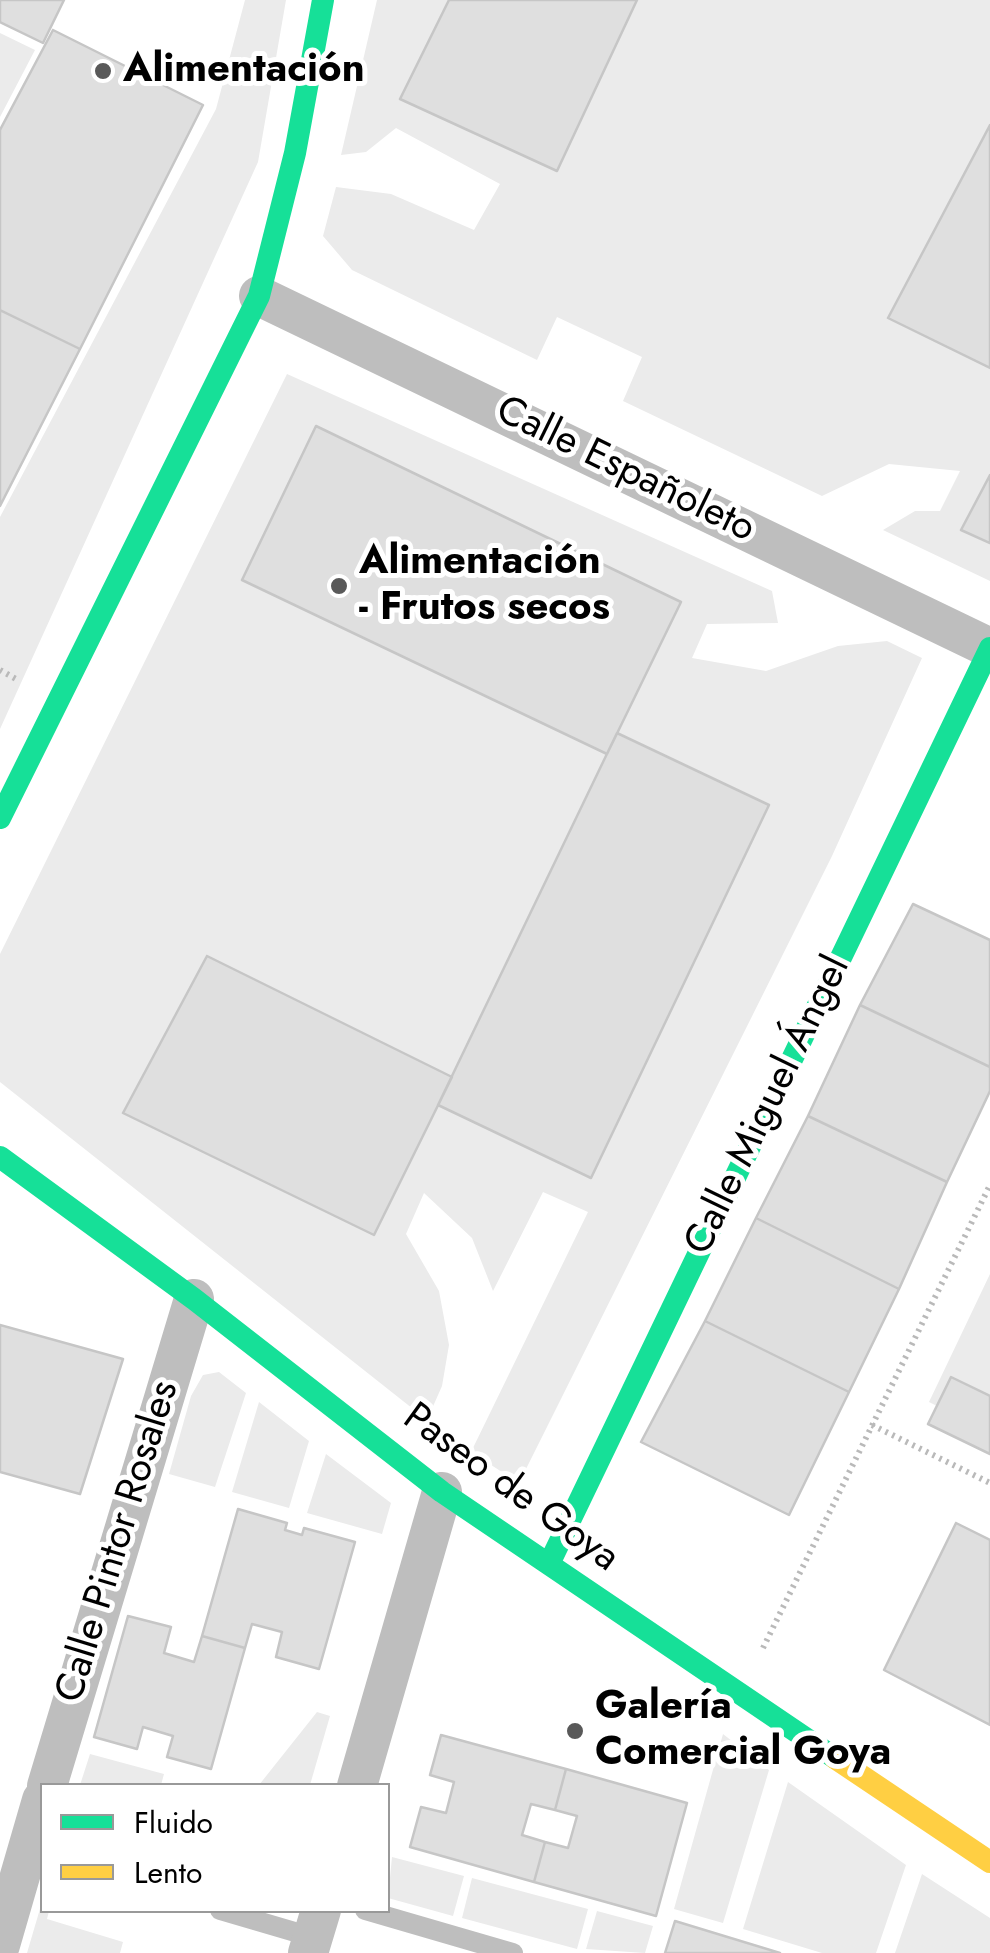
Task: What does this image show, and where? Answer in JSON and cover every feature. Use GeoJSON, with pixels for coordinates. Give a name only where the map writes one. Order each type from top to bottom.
{"type":"FeatureCollection","features":[{"type":"Feature","properties":{"kind":"street"},"geometry":{"type":"LineString","coordinates":[[0,818],[259,296],[295,154],[323,0]]}},
{"type":"Feature","properties":{"kind":"street","name":"Calle Españoleto"},"geometry":{"type":"LineString","coordinates":[[259,296],[990,648]]}},
{"type":"Feature","properties":{"kind":"street","name":"Calle Miguel Ángel"},"geometry":{"type":"LineString","coordinates":[[549,1564],[990,648]]}},
{"type":"Feature","properties":{"kind":"street","name":"Paseo de Goya"},"geometry":{"type":"LineString","coordinates":[[0,1157],[194,1299],[442,1492],[990,1862]]}},
{"type":"Feature","properties":{"kind":"street","name":"Calle Pintor Rosales"},"geometry":{"type":"LineString","coordinates":[[48,1783],[194,1299]]}},
{"type":"Feature","properties":{"kind":"street"},"geometry":{"type":"LineString","coordinates":[[358,1783],[442,1492]]}},
{"type":"Feature","properties":{"kind":"street"},"geometry":{"type":"LineString","coordinates":[[0,1945],[35,1851],[40,1815]]}},
{"type":"Feature","properties":{"kind":"lane"},"geometry":{"type":"LineString","coordinates":[[232,1913],[314,1934]]}},
{"type":"Feature","properties":{"kind":"lane"},"geometry":{"type":"LineString","coordinates":[[375,1913],[513,1953]]}},
{"type":"Feature","properties":{"kind":"path"},"geometry":{"type":"LineString","coordinates":[[740,1694],[990,1185]]}},
{"type":"Feature","properties":{"kind":"path"},"geometry":{"type":"LineString","coordinates":[[872,1426],[990,1483]]}},
{"type":"Feature","properties":{"kind":"shaded area"},"geometry":{"type":"Polygon","coordinates":[[[245,0],[286,0],[258,162],[0,729],[0,517],[216,109],[245,0]]]}},
{"type":"Feature","properties":{"kind":"shaded area"},"geometry":{"type":"Polygon","coordinates":[[[377,0],[990,0],[990,581],[883,530],[915,511],[940,511],[960,471],[889,464],[822,496],[623,401],[642,357],[557,317],[537,360],[352,270],[323,236],[336,187],[391,194],[474,230],[500,184],[396,128],[366,152],[341,155],[377,0]]]}},
{"type":"Feature","properties":{"kind":"shaded area"},"geometry":{"type":"Polygon","coordinates":[[[0,33],[35,50],[0,117],[0,33]]]}},
{"type":"Feature","properties":{"kind":"shaded area"},"geometry":{"type":"Polygon","coordinates":[[[287,374],[772,591],[778,623],[707,624],[692,658],[766,671],[838,646],[887,641],[922,658],[832,856],[519,1483],[471,1452],[588,1212],[543,1192],[493,1291],[472,1238],[424,1193],[406,1234],[439,1291],[449,1345],[442,1386],[427,1420],[0,1082],[0,954],[287,374]]]}},
{"type":"Feature","properties":{"kind":"shaded area"},"geometry":{"type":"Polygon","coordinates":[[[990,1274],[990,1396],[937,1406],[929,1402],[990,1274]]]}},
{"type":"Feature","properties":{"kind":"shaded area"},"geometry":{"type":"Polygon","coordinates":[[[219,1372],[246,1393],[215,1487],[169,1474],[191,1396],[203,1375],[219,1372]]]}},
{"type":"Feature","properties":{"kind":"shaded area"},"geometry":{"type":"Polygon","coordinates":[[[259,1402],[309,1441],[289,1508],[232,1492],[259,1402]]]}},
{"type":"Feature","properties":{"kind":"shaded area"},"geometry":{"type":"Polygon","coordinates":[[[326,1454],[391,1503],[382,1534],[307,1513],[326,1454]]]}},
{"type":"Feature","properties":{"kind":"shaded area"},"geometry":{"type":"Polygon","coordinates":[[[317,1712],[330,1716],[311,1783],[261,1783],[317,1712]]]}},
{"type":"Feature","properties":{"kind":"shaded area"},"geometry":{"type":"Polygon","coordinates":[[[723,1734],[769,1770],[723,1923],[674,1909],[723,1734]]]}},
{"type":"Feature","properties":{"kind":"shaded area"},"geometry":{"type":"Polygon","coordinates":[[[90,1754],[164,1774],[162,1783],[81,1783],[90,1754]]]}},
{"type":"Feature","properties":{"kind":"shaded area"},"geometry":{"type":"Polygon","coordinates":[[[788,1782],[906,1865],[876,1953],[822,1953],[743,1929],[788,1782]]]}},
{"type":"Feature","properties":{"kind":"shaded area"},"geometry":{"type":"Polygon","coordinates":[[[392,1857],[464,1876],[453,1916],[390,1899],[392,1857]]]}},
{"type":"Feature","properties":{"kind":"shaded area"},"geometry":{"type":"Polygon","coordinates":[[[922,1874],[990,1918],[990,1953],[895,1953],[922,1874]]]}},
{"type":"Feature","properties":{"kind":"shaded area"},"geometry":{"type":"Polygon","coordinates":[[[472,1878],[588,1909],[577,1949],[462,1918],[472,1878]]]}},
{"type":"Feature","properties":{"kind":"shaded area"},"geometry":{"type":"Polygon","coordinates":[[[40,1909],[40,1913],[48,1913],[47,1919],[123,1942],[120,1953],[27,1953],[40,1909]]]}},
{"type":"Feature","properties":{"kind":"shaded area"},"geometry":{"type":"Polygon","coordinates":[[[597,1911],[653,1926],[645,1953],[586,1949],[597,1911]]]}},
{"type":"Feature","properties":{"kind":"building"},"geometry":{"type":"Polygon","coordinates":[[[0,0],[64,0],[43,43],[0,22],[0,0]]]}},
{"type":"Feature","properties":{"kind":"building"},"geometry":{"type":"Polygon","coordinates":[[[449,0],[637,0],[557,171],[400,99],[449,0]]]}},
{"type":"Feature","properties":{"kind":"building"},"geometry":{"type":"Polygon","coordinates":[[[53,30],[203,105],[80,349],[0,310],[0,130],[53,30]]]}},
{"type":"Feature","properties":{"kind":"building"},"geometry":{"type":"Polygon","coordinates":[[[990,125],[990,368],[888,318],[990,125]]]}},
{"type":"Feature","properties":{"kind":"building"},"geometry":{"type":"Polygon","coordinates":[[[0,310],[80,349],[0,506],[0,310]]]}},
{"type":"Feature","properties":{"kind":"building"},"geometry":{"type":"Polygon","coordinates":[[[316,426],[681,602],[607,754],[242,580],[316,426]]]}},
{"type":"Feature","properties":{"kind":"building"},"geometry":{"type":"Polygon","coordinates":[[[990,475],[990,543],[961,530],[990,475]]]}},
{"type":"Feature","properties":{"kind":"building"},"geometry":{"type":"Polygon","coordinates":[[[617,733],[769,805],[591,1178],[438,1105],[617,733]]]}},
{"type":"Feature","properties":{"kind":"building"},"geometry":{"type":"Polygon","coordinates":[[[913,904],[990,940],[990,1067],[860,1005],[913,904]]]}},
{"type":"Feature","properties":{"kind":"building"},"geometry":{"type":"Polygon","coordinates":[[[207,956],[452,1077],[374,1235],[123,1113],[207,956]]]}},
{"type":"Feature","properties":{"kind":"building"},"geometry":{"type":"Polygon","coordinates":[[[860,1005],[990,1067],[990,1091],[947,1182],[808,1116],[860,1005]]]}},
{"type":"Feature","properties":{"kind":"building"},"geometry":{"type":"Polygon","coordinates":[[[808,1116],[947,1182],[899,1289],[756,1218],[808,1116]]]}},
{"type":"Feature","properties":{"kind":"building"},"geometry":{"type":"Polygon","coordinates":[[[756,1218],[899,1289],[849,1392],[705,1321],[756,1218]]]}},
{"type":"Feature","properties":{"kind":"building"},"geometry":{"type":"Polygon","coordinates":[[[705,1321],[849,1392],[789,1515],[641,1442],[705,1321]]]}},
{"type":"Feature","properties":{"kind":"building"},"geometry":{"type":"Polygon","coordinates":[[[0,1325],[123,1359],[80,1494],[0,1472],[0,1325]]]}},
{"type":"Feature","properties":{"kind":"building"},"geometry":{"type":"Polygon","coordinates":[[[951,1377],[990,1396],[990,1454],[928,1424],[951,1377]]]}},
{"type":"Feature","properties":{"kind":"building"},"geometry":{"type":"Polygon","coordinates":[[[238,1509],[287,1523],[285,1530],[302,1535],[304,1528],[355,1542],[319,1669],[276,1657],[282,1632],[252,1624],[245,1648],[202,1636],[238,1509]]]}},
{"type":"Feature","properties":{"kind":"building"},"geometry":{"type":"Polygon","coordinates":[[[956,1523],[990,1540],[990,1725],[884,1670],[956,1523]]]}},
{"type":"Feature","properties":{"kind":"building"},"geometry":{"type":"Polygon","coordinates":[[[128,1616],[171,1627],[164,1653],[194,1662],[202,1636],[245,1648],[211,1769],[167,1757],[173,1736],[143,1727],[137,1749],[94,1737],[128,1616]]]}},
{"type":"Feature","properties":{"kind":"building"},"geometry":{"type":"Polygon","coordinates":[[[441,1735],[566,1769],[555,1810],[531,1804],[522,1835],[545,1842],[534,1882],[410,1847],[421,1807],[446,1813],[454,1782],[430,1775],[441,1735]]]}},
{"type":"Feature","properties":{"kind":"building"},"geometry":{"type":"Polygon","coordinates":[[[566,1769],[687,1803],[656,1916],[534,1882],[545,1842],[568,1848],[577,1816],[555,1810],[566,1769]]]}},
{"type":"Feature","properties":{"kind":"building"},"geometry":{"type":"Polygon","coordinates":[[[675,1921],[780,1953],[665,1953],[675,1921]]]}},
{"type":"Feature","properties":{"kind":"traffic: fast"},"geometry":{"type":"LineString","coordinates":[[0,818],[259,296],[295,153],[323,0]]}},
{"type":"Feature","properties":{"kind":"traffic: fast"},"geometry":{"type":"LineString","coordinates":[[549,1564],[990,648]]}},
{"type":"Feature","properties":{"kind":"traffic: fast"},"geometry":{"type":"LineString","coordinates":[[0,1157],[194,1299],[442,1492],[835,1758]]}},
{"type":"Feature","properties":{"kind":"traffic: slow"},"geometry":{"type":"LineString","coordinates":[[835,1758],[990,1862]]}},
{"type":"Feature","properties":{"kind":"place","name":"Alimentación"},"geometry":{"type":"Point","coordinates":[103,71]}},
{"type":"Feature","properties":{"kind":"place","name":"Alimentación - Frutos secos"},"geometry":{"type":"Point","coordinates":[339,586]}},
{"type":"Feature","properties":{"kind":"place","name":"Galería Comercial Goya"},"geometry":{"type":"Point","coordinates":[575,1731]}}]}
